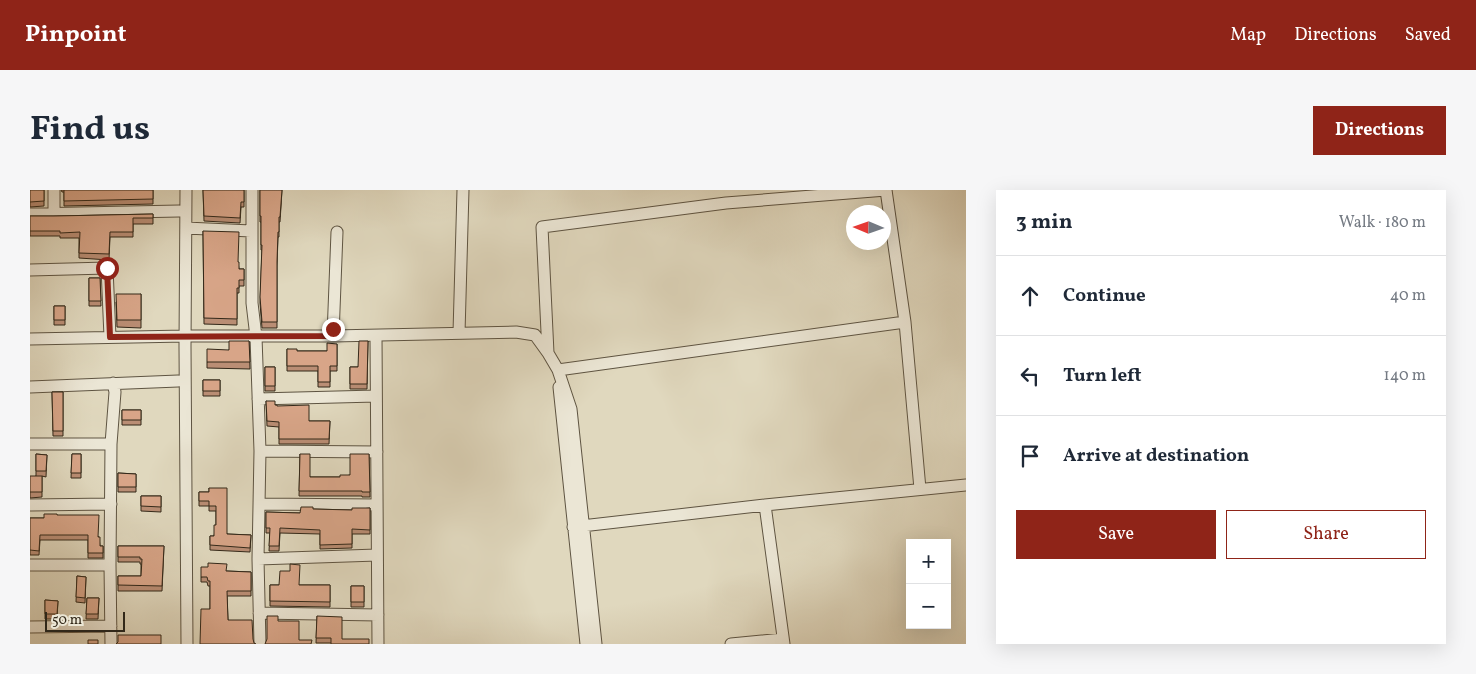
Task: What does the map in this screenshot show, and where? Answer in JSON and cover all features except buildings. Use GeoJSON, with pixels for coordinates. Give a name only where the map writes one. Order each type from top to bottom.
{"type":"FeatureCollection","features":[{"type":"Feature","properties":{"kind":"street"},"geometry":{"type":"LineString","coordinates":[[54,190],[54,214]]}},
{"type":"Feature","properties":{"kind":"street"},"geometry":{"type":"LineString","coordinates":[[179,190],[187,644]]}},
{"type":"Feature","properties":{"kind":"street"},"geometry":{"type":"LineString","coordinates":[[181,644],[178,381],[186,228],[186,190]]}},
{"type":"Feature","properties":{"kind":"street"},"geometry":{"type":"LineString","coordinates":[[252,190],[252,303],[256,337],[260,451],[258,559],[260,644]]}},
{"type":"Feature","properties":{"kind":"street"},"geometry":{"type":"LineString","coordinates":[[459,333],[462,190]]}},
{"type":"Feature","properties":{"kind":"street"},"geometry":{"type":"LineString","coordinates":[[548,354],[542,226],[726,204],[886,190],[905,322],[920,489]]}},
{"type":"Feature","properties":{"kind":"street"},"geometry":{"type":"LineString","coordinates":[[30,214],[178,211]]}},
{"type":"Feature","properties":{"kind":"street"},"geometry":{"type":"LineString","coordinates":[[186,228],[251,231]]}},
{"type":"Feature","properties":{"kind":"street"},"geometry":{"type":"LineString","coordinates":[[333,336],[337,232]]}},
{"type":"Feature","properties":{"kind":"street"},"geometry":{"type":"LineString","coordinates":[[30,270],[107,268],[110,337]]}},
{"type":"Feature","properties":{"kind":"street"},"geometry":{"type":"LineString","coordinates":[[558,370],[905,322]]}},
{"type":"Feature","properties":{"kind":"street"},"geometry":{"type":"LineString","coordinates":[[30,338],[376,336],[516,332],[535,335],[558,370],[566,410],[578,526],[586,644]]}},
{"type":"Feature","properties":{"kind":"street"},"geometry":{"type":"LineString","coordinates":[[376,336],[378,644]]}},
{"type":"Feature","properties":{"kind":"street"},"geometry":{"type":"LineString","coordinates":[[30,387],[178,381]]}},
{"type":"Feature","properties":{"kind":"street"},"geometry":{"type":"LineString","coordinates":[[111,644],[111,444],[115,392],[113,383]]}},
{"type":"Feature","properties":{"kind":"street"},"geometry":{"type":"LineString","coordinates":[[258,399],[376,396]]}},
{"type":"Feature","properties":{"kind":"street"},"geometry":{"type":"LineString","coordinates":[[30,444],[111,444]]}},
{"type":"Feature","properties":{"kind":"street"},"geometry":{"type":"LineString","coordinates":[[260,451],[377,452]]}},
{"type":"Feature","properties":{"kind":"street"},"geometry":{"type":"LineString","coordinates":[[578,526],[966,485]]}},
{"type":"Feature","properties":{"kind":"street"},"geometry":{"type":"LineString","coordinates":[[30,505],[111,504]]}},
{"type":"Feature","properties":{"kind":"street"},"geometry":{"type":"LineString","coordinates":[[259,504],[377,505]]}},
{"type":"Feature","properties":{"kind":"street"},"geometry":{"type":"LineString","coordinates":[[731,644],[784,642],[765,505]]}},
{"type":"Feature","properties":{"kind":"street"},"geometry":{"type":"LineString","coordinates":[[578,526],[596,644]]}},
{"type":"Feature","properties":{"kind":"street"},"geometry":{"type":"LineString","coordinates":[[258,559],[377,554]]}},
{"type":"Feature","properties":{"kind":"street"},"geometry":{"type":"LineString","coordinates":[[30,565],[110,565]]}},
{"type":"Feature","properties":{"kind":"street"},"geometry":{"type":"LineString","coordinates":[[259,613],[378,616]]}},
{"type":"Feature","properties":{"kind":"street"},"geometry":{"type":"LineString","coordinates":[[30,628],[111,626]]}},
{"type":"Feature","properties":{"kind":"route"},"geometry":{"type":"LineString","coordinates":[[107,268],[110,337],[333,336],[333,329]]}}]}
